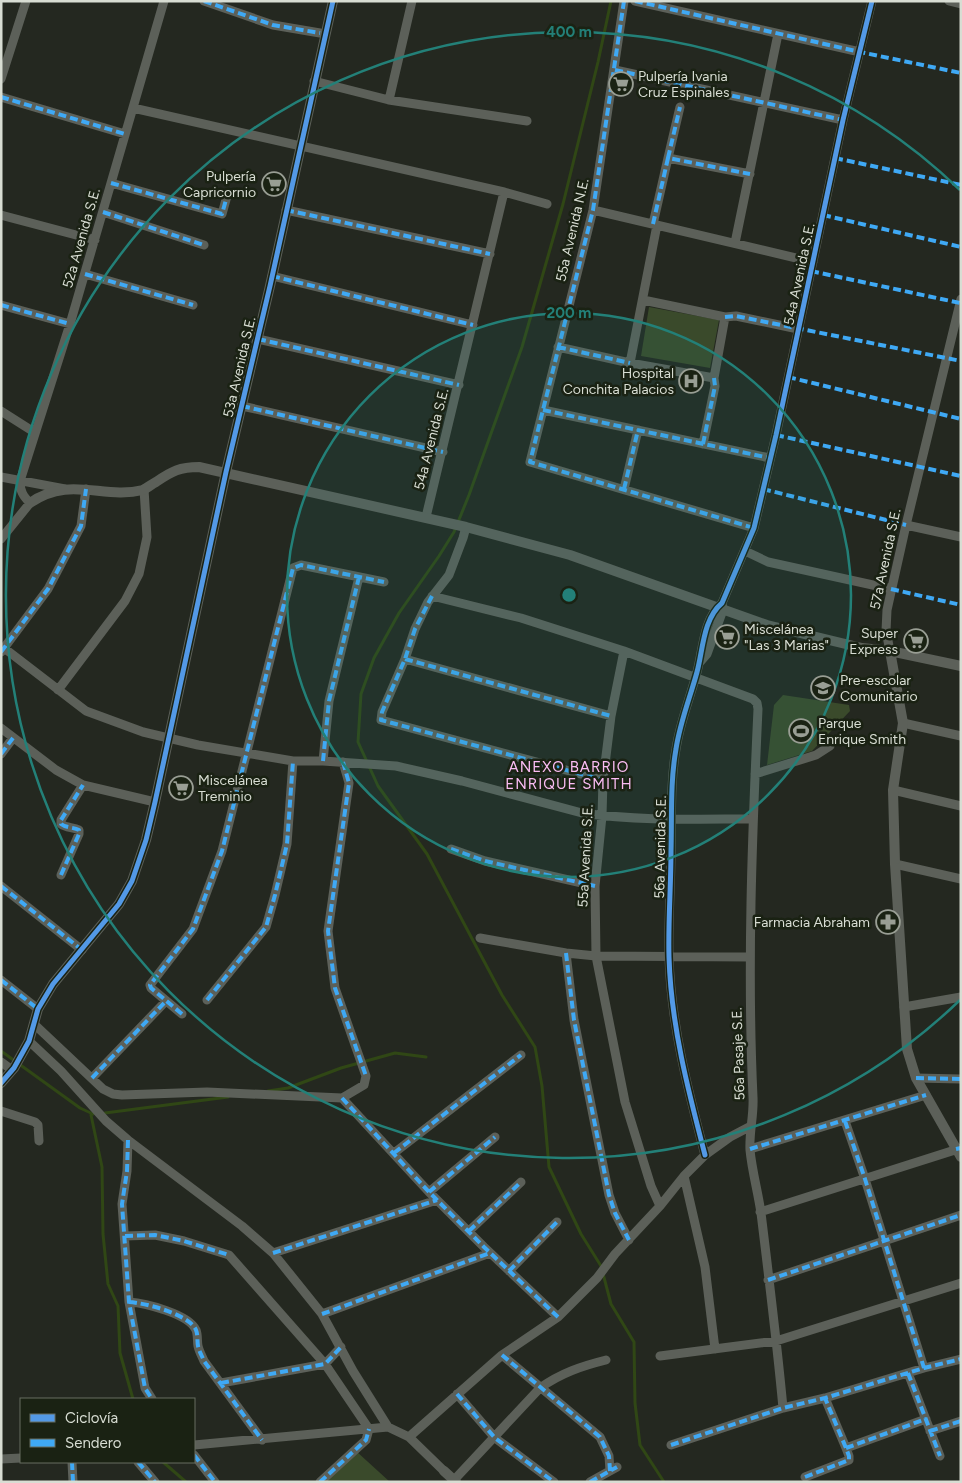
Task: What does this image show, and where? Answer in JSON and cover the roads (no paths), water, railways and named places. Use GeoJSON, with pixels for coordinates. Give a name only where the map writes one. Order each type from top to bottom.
{"type":"FeatureCollection","features":[{"type":"Feature","properties":{"kind":"street"},"geometry":{"type":"LineString","coordinates":[[1,79],[26,1]]}},
{"type":"Feature","properties":{"kind":"street","name":"52a Avenida S.E."},"geometry":{"type":"LineString","coordinates":[[20,481],[85,274],[164,1]]}},
{"type":"Feature","properties":{"kind":"street"},"geometry":{"type":"LineString","coordinates":[[204,1],[273,25],[320,34]]}},
{"type":"Feature","properties":{"kind":"street","name":"53a Avenida S.E."},"geometry":{"type":"LineString","coordinates":[[1,1083],[15,1066],[29,1040],[38,1009],[53,984],[119,904],[132,881],[146,840],[226,472],[258,340],[333,1]]}},
{"type":"Feature","properties":{"kind":"street"},"geometry":{"type":"LineString","coordinates":[[389,100],[412,1]]}},
{"type":"Feature","properties":{"kind":"street","name":"55a Avenida N.E."},"geometry":{"type":"LineString","coordinates":[[624,1],[593,210],[530,462],[624,489]]}},
{"type":"Feature","properties":{"kind":"street"},"geometry":{"type":"LineString","coordinates":[[635,1],[860,52]]}},
{"type":"Feature","properties":{"kind":"street","name":"54a Avenida S.E."},"geometry":{"type":"LineString","coordinates":[[745,551],[754,528],[843,120],[872,1]]}},
{"type":"Feature","properties":{"kind":"street"},"geometry":{"type":"LineString","coordinates":[[949,1],[961,4]]}},
{"type":"Feature","properties":{"kind":"street"},"geometry":{"type":"LineString","coordinates":[[735,243],[778,34]]}},
{"type":"Feature","properties":{"kind":"street"},"geometry":{"type":"LineString","coordinates":[[615,70],[843,120]]}},
{"type":"Feature","properties":{"kind":"street"},"geometry":{"type":"LineString","coordinates":[[314,81],[389,100],[527,121]]}},
{"type":"Feature","properties":{"kind":"street"},"geometry":{"type":"LineString","coordinates":[[1,97],[126,134]]}},
{"type":"Feature","properties":{"kind":"street"},"geometry":{"type":"LineString","coordinates":[[630,363],[643,300],[655,224],[680,107]]}},
{"type":"Feature","properties":{"kind":"street"},"geometry":{"type":"LineString","coordinates":[[133,108],[504,192],[547,204]]}},
{"type":"Feature","properties":{"kind":"street"},"geometry":{"type":"LineString","coordinates":[[668,158],[750,174]]}},
{"type":"Feature","properties":{"kind":"street"},"geometry":{"type":"LineString","coordinates":[[111,183],[222,214],[227,196]]}},
{"type":"Feature","properties":{"kind":"street","name":"54a Avenida S.E."},"geometry":{"type":"LineString","coordinates":[[426,517],[504,192]]}},
{"type":"Feature","properties":{"kind":"street"},"geometry":{"type":"LineString","coordinates":[[286,210],[490,254]]}},
{"type":"Feature","properties":{"kind":"street"},"geometry":{"type":"LineString","coordinates":[[593,210],[813,262]]}},
{"type":"Feature","properties":{"kind":"street"},"geometry":{"type":"LineString","coordinates":[[103,212],[204,245]]}},
{"type":"Feature","properties":{"kind":"street"},"geometry":{"type":"LineString","coordinates":[[1,214],[95,240]]}},
{"type":"Feature","properties":{"kind":"street"},"geometry":{"type":"LineString","coordinates":[[85,274],[193,305]]}},
{"type":"Feature","properties":{"kind":"street"},"geometry":{"type":"LineString","coordinates":[[272,276],[473,324]]}},
{"type":"Feature","properties":{"kind":"street"},"geometry":{"type":"LineString","coordinates":[[643,300],[725,317],[736,316],[798,329]]}},
{"type":"Feature","properties":{"kind":"street","name":"57a Avenida S.E."},"geometry":{"type":"LineString","coordinates":[[959,1151],[916,1078],[906,1049],[895,864],[893,790],[903,723],[886,631],[891,589],[961,300]]}},
{"type":"Feature","properties":{"kind":"street"},"geometry":{"type":"LineString","coordinates":[[1,304],[70,324]]}},
{"type":"Feature","properties":{"kind":"street"},"geometry":{"type":"LineString","coordinates":[[703,444],[715,386],[714,378],[725,317]]}},
{"type":"Feature","properties":{"kind":"street"},"geometry":{"type":"LineString","coordinates":[[258,340],[459,385]]}},
{"type":"Feature","properties":{"kind":"street"},"geometry":{"type":"LineString","coordinates":[[558,347],[630,363],[714,378]]}},
{"type":"Feature","properties":{"kind":"street"},"geometry":{"type":"LineString","coordinates":[[242,406],[443,452]]}},
{"type":"Feature","properties":{"kind":"street"},"geometry":{"type":"LineString","coordinates":[[543,410],[770,458]]}},
{"type":"Feature","properties":{"kind":"street"},"geometry":{"type":"LineString","coordinates":[[1,411],[34,432]]}},
{"type":"Feature","properties":{"kind":"street"},"geometry":{"type":"LineString","coordinates":[[638,430],[624,489],[754,528]]}},
{"type":"Feature","properties":{"kind":"street"},"geometry":{"type":"LineString","coordinates":[[1,477],[65,489],[125,492],[144,489],[170,472],[184,467],[199,467],[226,472],[460,525],[570,555],[786,630],[862,648],[961,666]]}},
{"type":"Feature","properties":{"kind":"street"},"geometry":{"type":"LineString","coordinates":[[20,481],[20,489],[23,496],[30,503]]}},
{"type":"Feature","properties":{"kind":"street"},"geometry":{"type":"LineString","coordinates":[[1,539],[30,503],[48,493],[65,489]]}},
{"type":"Feature","properties":{"kind":"street"},"geometry":{"type":"LineString","coordinates":[[86,489],[81,526],[48,589],[3,650],[86,711],[143,732],[198,745],[293,761],[396,766],[462,781],[582,814],[637,819],[753,819]]}},
{"type":"Feature","properties":{"kind":"street"},"geometry":{"type":"LineString","coordinates":[[58,690],[125,601],[139,574],[147,537],[144,489]]}},
{"type":"Feature","properties":{"kind":"street"},"geometry":{"type":"LineString","coordinates":[[460,525],[463,538],[449,575],[432,596],[415,628],[406,659],[382,712],[381,720],[603,780]]}},
{"type":"Feature","properties":{"kind":"street"},"geometry":{"type":"LineString","coordinates":[[906,525],[961,537]]}},
{"type":"Feature","properties":{"kind":"street"},"geometry":{"type":"LineString","coordinates":[[745,551],[768,562],[891,589]]}},
{"type":"Feature","properties":{"kind":"street","name":"56a Avenida S.E."},"geometry":{"type":"LineString","coordinates":[[705,1155],[676,1030],[669,958],[672,781],[684,711],[700,662],[707,654],[721,606],[745,551]]}},
{"type":"Feature","properties":{"kind":"street"},"geometry":{"type":"LineString","coordinates":[[182,1014],[151,988],[150,985],[193,929],[222,851],[293,568],[301,565],[384,582]]}},
{"type":"Feature","properties":{"kind":"street"},"geometry":{"type":"LineString","coordinates":[[323,761],[329,701],[359,577]]}},
{"type":"Feature","properties":{"kind":"street"},"geometry":{"type":"LineString","coordinates":[[432,596],[521,618],[695,678]]}},
{"type":"Feature","properties":{"kind":"street","name":"55a Avenida S.E."},"geometry":{"type":"LineString","coordinates":[[624,652],[611,716],[603,780],[602,816],[595,886],[596,956],[625,1102],[651,1186],[660,1206]]}},
{"type":"Feature","properties":{"kind":"street"},"geometry":{"type":"LineString","coordinates":[[406,659],[611,716]]}},
{"type":"Feature","properties":{"kind":"street","name":"56a Pasaje S.E."},"geometry":{"type":"LineString","coordinates":[[695,678],[753,699],[758,709],[750,958],[753,1108],[750,1149],[760,1212],[783,1408]]}},
{"type":"Feature","properties":{"kind":"street"},"geometry":{"type":"LineString","coordinates":[[903,723],[961,736]]}},
{"type":"Feature","properties":{"kind":"street"},"geometry":{"type":"LineString","coordinates":[[1,728],[56,770],[83,785],[155,802]]}},
{"type":"Feature","properties":{"kind":"street"},"geometry":{"type":"LineString","coordinates":[[1,754],[13,738]]}},
{"type":"Feature","properties":{"kind":"street"},"geometry":{"type":"LineString","coordinates":[[755,774],[816,755],[830,746]]}},
{"type":"Feature","properties":{"kind":"street"},"geometry":{"type":"LineString","coordinates":[[207,1000],[266,927],[287,844],[293,761]]}},
{"type":"Feature","properties":{"kind":"street"},"geometry":{"type":"LineString","coordinates":[[34,1024],[108,1092],[122,1095],[207,1092],[342,1098],[364,1085],[366,1076],[362,1062],[335,988],[328,932],[348,783],[346,763]]}},
{"type":"Feature","properties":{"kind":"street"},"geometry":{"type":"LineString","coordinates":[[61,875],[80,834],[76,828],[61,824],[61,820],[83,785]]}},
{"type":"Feature","properties":{"kind":"street"},"geometry":{"type":"LineString","coordinates":[[893,790],[961,806]]}},
{"type":"Feature","properties":{"kind":"street"},"geometry":{"type":"LineString","coordinates":[[452,849],[485,861],[595,886]]}},
{"type":"Feature","properties":{"kind":"street"},"geometry":{"type":"LineString","coordinates":[[895,864],[961,879]]}},
{"type":"Feature","properties":{"kind":"street"},"geometry":{"type":"LineString","coordinates":[[1,886],[82,950]]}},
{"type":"Feature","properties":{"kind":"street"},"geometry":{"type":"LineString","coordinates":[[480,938],[566,953],[596,956],[750,958]]}},
{"type":"Feature","properties":{"kind":"street"},"geometry":{"type":"LineString","coordinates":[[566,953],[578,1038],[609,1195],[615,1213],[630,1240]]}},
{"type":"Feature","properties":{"kind":"street"},"geometry":{"type":"LineString","coordinates":[[1,980],[38,1009]]}},
{"type":"Feature","properties":{"kind":"street"},"geometry":{"type":"LineString","coordinates":[[904,1007],[961,998]]}},
{"type":"Feature","properties":{"kind":"street"},"geometry":{"type":"LineString","coordinates":[[92,1078],[166,1001]]}},
{"type":"Feature","properties":{"kind":"street"},"geometry":{"type":"LineString","coordinates":[[29,1040],[61,1071],[106,1121],[128,1140],[242,1226],[273,1253],[322,1314],[353,1371],[388,1427]]}},
{"type":"Feature","properties":{"kind":"street"},"geometry":{"type":"LineString","coordinates":[[394,1154],[521,1055]]}},
{"type":"Feature","properties":{"kind":"street"},"geometry":{"type":"LineString","coordinates":[[1,1062],[15,1066]]}},
{"type":"Feature","properties":{"kind":"street"},"geometry":{"type":"LineString","coordinates":[[916,1078],[961,1079]]}},
{"type":"Feature","properties":{"kind":"street"},"geometry":{"type":"LineString","coordinates":[[750,1149],[926,1095]]}},
{"type":"Feature","properties":{"kind":"street"},"geometry":{"type":"LineString","coordinates":[[342,1098],[429,1192],[558,1317]]}},
{"type":"Feature","properties":{"kind":"street"},"geometry":{"type":"LineString","coordinates":[[1,1111],[35,1122],[38,1125],[39,1141]]}},
{"type":"Feature","properties":{"kind":"street"},"geometry":{"type":"LineString","coordinates":[[845,1121],[924,1368]]}},
{"type":"Feature","properties":{"kind":"street"},"geometry":{"type":"LineString","coordinates":[[409,1437],[502,1355],[558,1317],[597,1278],[615,1254],[630,1240],[684,1176],[705,1155],[730,1137],[751,1126]]}},
{"type":"Feature","properties":{"kind":"street"},"geometry":{"type":"LineString","coordinates":[[429,1192],[494,1137]]}},
{"type":"Feature","properties":{"kind":"street"},"geometry":{"type":"LineString","coordinates":[[128,1140],[127,1171],[122,1204],[129,1302],[145,1388],[151,1398]]}},
{"type":"Feature","properties":{"kind":"street"},"geometry":{"type":"LineString","coordinates":[[760,1212],[959,1151]]}},
{"type":"Feature","properties":{"kind":"street"},"geometry":{"type":"LineString","coordinates":[[684,1176],[705,1267],[716,1349]]}},
{"type":"Feature","properties":{"kind":"street"},"geometry":{"type":"LineString","coordinates":[[469,1231],[521,1182]]}},
{"type":"Feature","properties":{"kind":"street"},"geometry":{"type":"LineString","coordinates":[[273,1253],[438,1200]]}},
{"type":"Feature","properties":{"kind":"street"},"geometry":{"type":"LineString","coordinates":[[768,1280],[961,1215]]}},
{"type":"Feature","properties":{"kind":"street"},"geometry":{"type":"LineString","coordinates":[[509,1271],[557,1222]]}},
{"type":"Feature","properties":{"kind":"street"},"geometry":{"type":"LineString","coordinates":[[125,1236],[155,1235],[184,1241],[229,1255],[325,1364],[369,1429],[366,1440],[320,1482]]}},
{"type":"Feature","properties":{"kind":"street"},"geometry":{"type":"LineString","coordinates":[[322,1314],[490,1253]]}},
{"type":"Feature","properties":{"kind":"street"},"geometry":{"type":"LineString","coordinates":[[660,1356],[776,1341],[961,1283]]}},
{"type":"Feature","properties":{"kind":"street"},"geometry":{"type":"LineString","coordinates":[[129,1302],[166,1309],[192,1325],[197,1333],[198,1348],[204,1361],[262,1440]]}},
{"type":"Feature","properties":{"kind":"street"},"geometry":{"type":"LineString","coordinates":[[221,1383],[325,1364],[341,1347]]}},
{"type":"Feature","properties":{"kind":"street"},"geometry":{"type":"LineString","coordinates":[[502,1355],[600,1437],[613,1469],[590,1482]]}},
{"type":"Feature","properties":{"kind":"street"},"geometry":{"type":"LineString","coordinates":[[672,1445],[783,1408],[825,1398],[924,1368],[961,1359]]}},
{"type":"Feature","properties":{"kind":"street"},"geometry":{"type":"LineString","coordinates":[[195,1445],[388,1427],[409,1437],[455,1481],[540,1388],[554,1378],[577,1367],[606,1360]]}},
{"type":"Feature","properties":{"kind":"street"},"geometry":{"type":"LineString","coordinates":[[908,1373],[940,1456]]}},
{"type":"Feature","properties":{"kind":"street"},"geometry":{"type":"LineString","coordinates":[[457,1394],[495,1438],[554,1482]]}},
{"type":"Feature","properties":{"kind":"street"},"geometry":{"type":"LineString","coordinates":[[805,1476],[848,1460],[849,1456],[825,1398]]}},
{"type":"Feature","properties":{"kind":"street"},"geometry":{"type":"LineString","coordinates":[[846,1448],[926,1420]]}},
{"type":"Feature","properties":{"kind":"street"},"geometry":{"type":"LineString","coordinates":[[930,1431],[961,1421]]}},
{"type":"Feature","properties":{"kind":"street"},"geometry":{"type":"LineString","coordinates":[[195,1456],[215,1482]]}},
{"type":"Feature","properties":{"kind":"street"},"geometry":{"type":"LineString","coordinates":[[1,1460],[20,1458]]}},
{"type":"Feature","properties":{"kind":"street"},"geometry":{"type":"LineString","coordinates":[[72,1463],[73,1482]]}},
{"type":"Feature","properties":{"kind":"street"},"geometry":{"type":"LineString","coordinates":[[139,1463],[155,1482]]}},
{"type":"Feature","properties":{"kind":"waterway"},"geometry":{"type":"LineString","coordinates":[[611,1],[563,204],[522,347],[454,532],[399,613],[374,658],[361,694],[358,742],[378,786],[427,854],[502,995],[535,1047],[542,1086],[549,1167],[581,1234],[601,1266],[611,1304],[634,1342],[635,1403],[640,1445],[664,1482]]}},
{"type":"Feature","properties":{"kind":"waterway"},"geometry":{"type":"LineString","coordinates":[[1,1051],[80,1108],[93,1114]]}},
{"type":"Feature","properties":{"kind":"waterway"},"geometry":{"type":"LineString","coordinates":[[268,1091],[288,1088],[341,1068],[395,1053],[426,1057]]}},
{"type":"Feature","properties":{"kind":"waterway"},"geometry":{"type":"LineString","coordinates":[[105,1113],[228,1097]]}},
{"type":"Feature","properties":{"kind":"waterway"},"geometry":{"type":"LineString","coordinates":[[91,1115],[102,1167],[103,1234],[108,1284],[118,1306],[120,1353],[133,1398]]}},
{"type":"Feature","properties":{"kind":"waterway"},"geometry":{"type":"LineString","coordinates":[[164,1463],[186,1482]]}},
{"type":"Feature","properties":{"kind":"place","name":"Pulpería Ivania Cruz Espinales"},"geometry":{"type":"Point","coordinates":[621,84]}},
{"type":"Feature","properties":{"kind":"place","name":"Pulpería Capricornio"},"geometry":{"type":"Point","coordinates":[274,184]}},
{"type":"Feature","properties":{"kind":"place","name":"Hospital Conchita Palacios"},"geometry":{"type":"Point","coordinates":[691,381]}},
{"type":"Feature","properties":{"kind":"place","name":"Miscelánea \"Las 3 Marias\""},"geometry":{"type":"Point","coordinates":[727,637]}},
{"type":"Feature","properties":{"kind":"place","name":"Super Express"},"geometry":{"type":"Point","coordinates":[916,641]}},
{"type":"Feature","properties":{"kind":"place","name":"Pre-escolar Comunitario"},"geometry":{"type":"Point","coordinates":[823,688]}},
{"type":"Feature","properties":{"kind":"place","name":"Parque Enrique Smith"},"geometry":{"type":"Point","coordinates":[801,731]}},
{"type":"Feature","properties":{"kind":"place","name":"Miscelánea Treminio"},"geometry":{"type":"Point","coordinates":[181,788]}},
{"type":"Feature","properties":{"kind":"place","name":"Farmacia Abraham"},"geometry":{"type":"Point","coordinates":[888,922]}},
{"type":"Feature","properties":{"kind":"district","name":"ANEXO BARRIO ENRIQUE SMITH"},"geometry":{"type":"Point","coordinates":[569,776]}}]}
